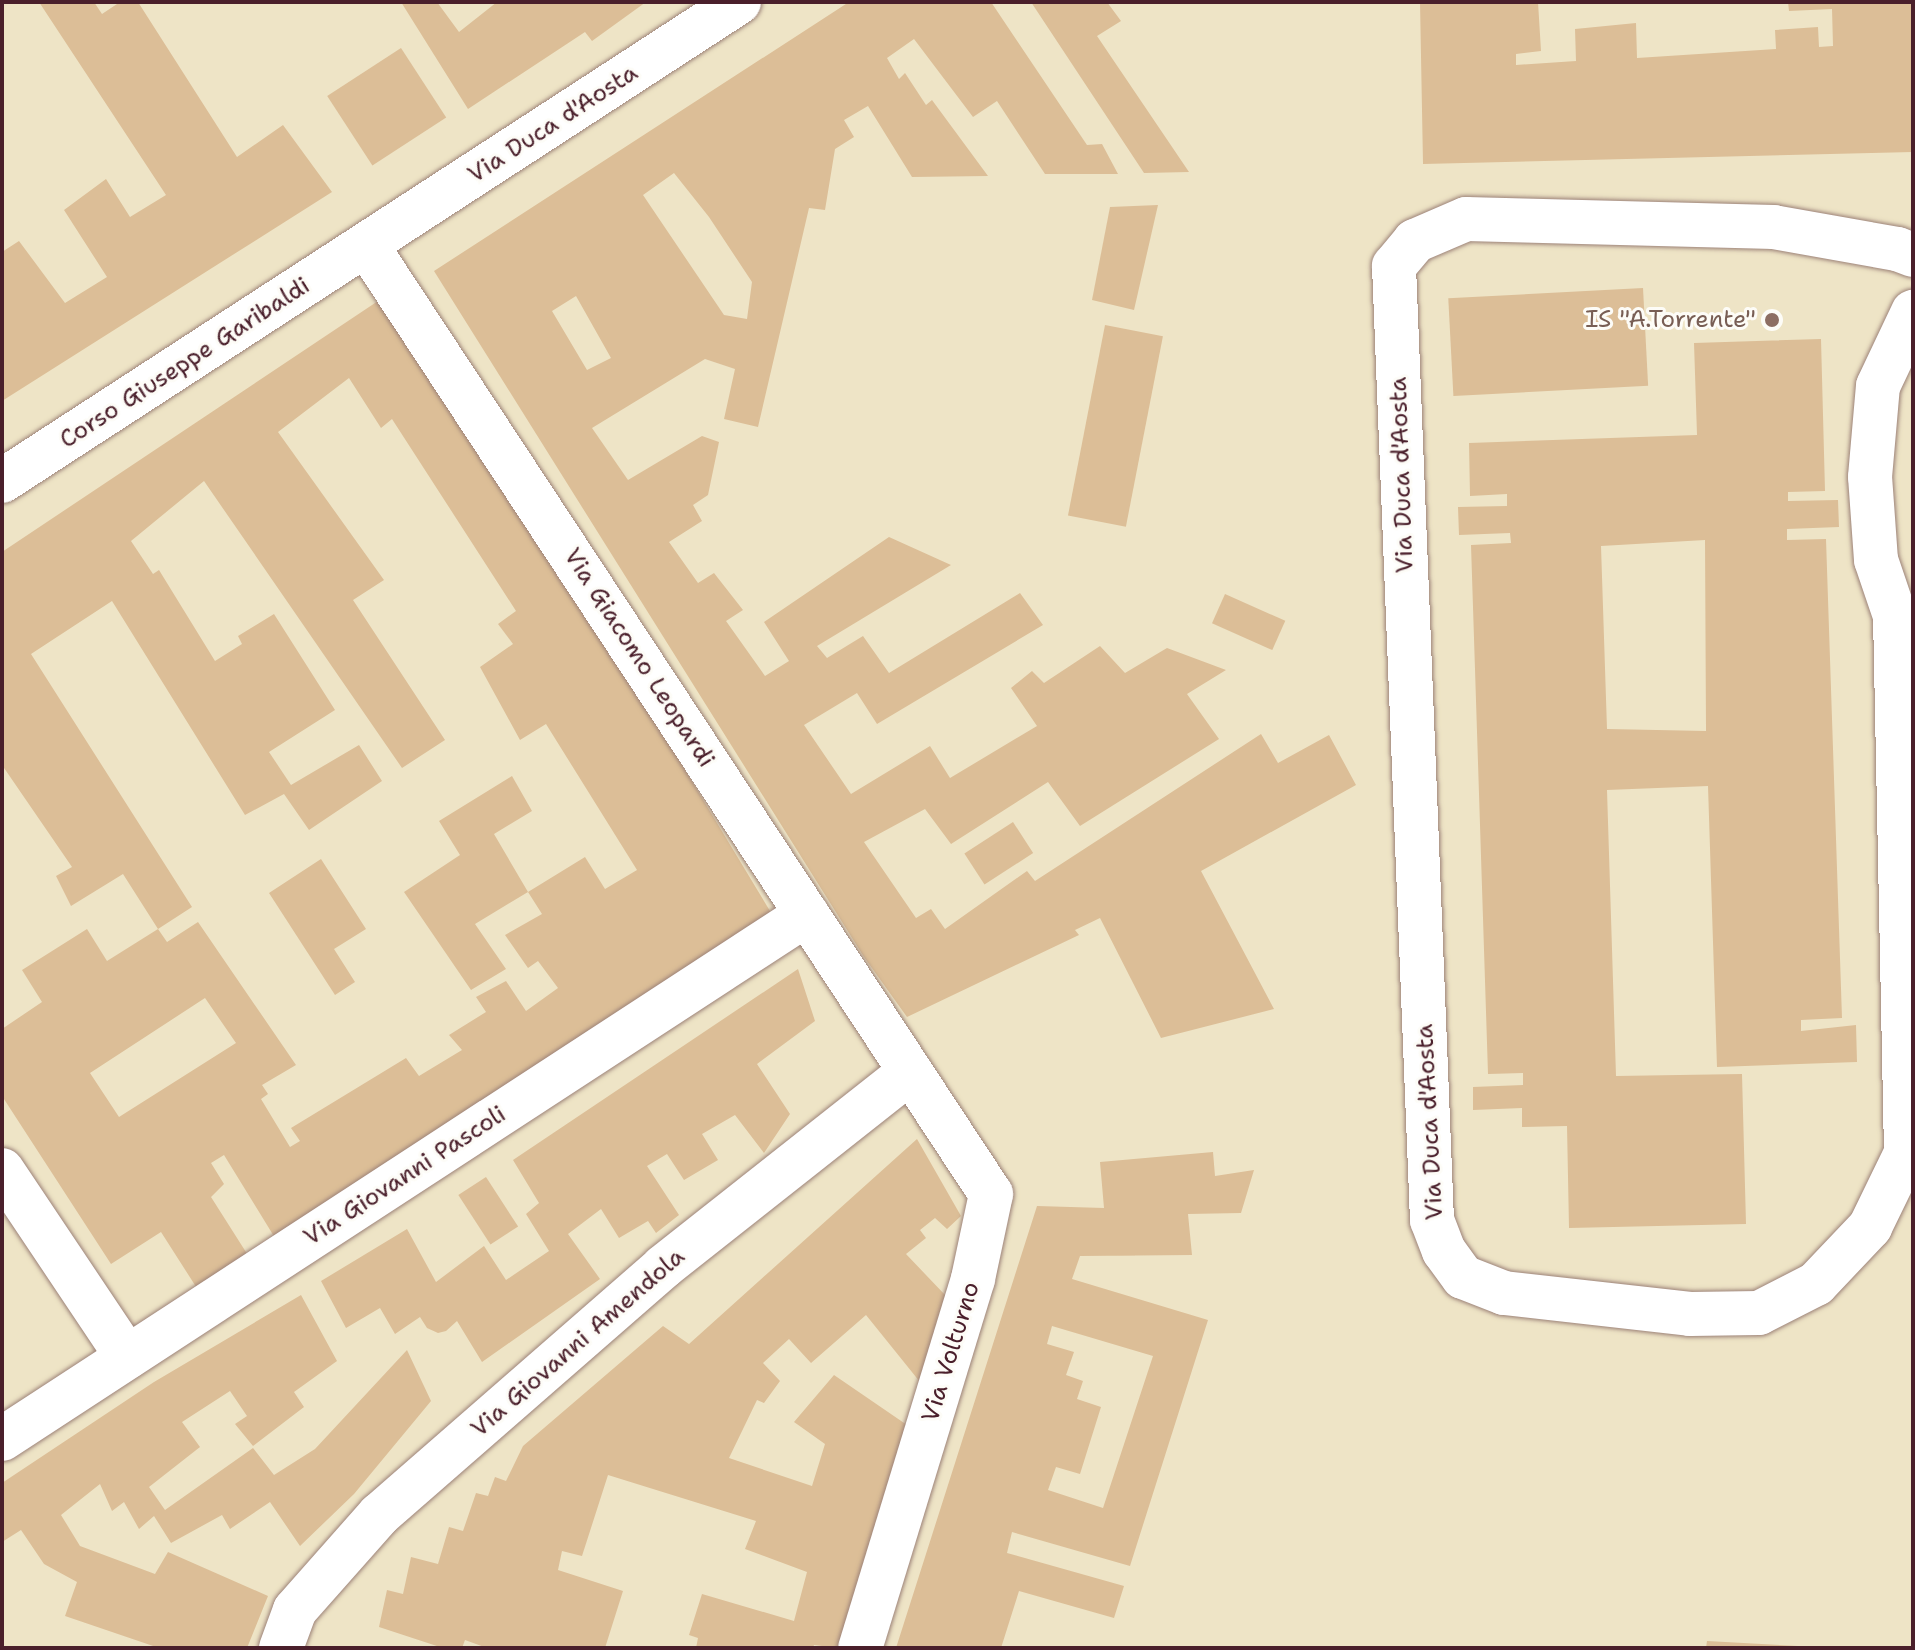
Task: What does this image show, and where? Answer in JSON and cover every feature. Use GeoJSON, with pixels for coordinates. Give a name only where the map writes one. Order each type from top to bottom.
{"type":"FeatureCollection","features":[{"type":"Feature","properties":{"kind":"street","name":"Via Duca d'Aosta"},"geometry":{"type":"LineString","coordinates":[[367,246],[739,2]]}},
{"type":"Feature","properties":{"kind":"street","name":"Via Duca d'Aosta"},"geometry":{"type":"LineString","coordinates":[[1913,255],[1897,249],[1774,227],[1466,219],[1415,241],[1394,266],[1432,1220],[1444,1251],[1463,1277],[1504,1293],[1690,1314],[1759,1313],[1816,1284],[1870,1227],[1906,1153],[1895,616],[1876,560],[1870,477],[1878,386],[1913,312]]}},
{"type":"Feature","properties":{"kind":"street","name":"Corso Giuseppe Garibaldi"},"geometry":{"type":"LineString","coordinates":[[2,481],[367,246]]}},
{"type":"Feature","properties":{"kind":"street","name":"Via Giacomo Leopardi"},"geometry":{"type":"LineString","coordinates":[[367,246],[910,1072]]}},
{"type":"Feature","properties":{"kind":"street","name":"Via Giovanni Pascoli"},"geometry":{"type":"LineString","coordinates":[[2,1439],[807,914]]}},
{"type":"Feature","properties":{"kind":"street","name":"Via Giovanni Amendola"},"geometry":{"type":"LineString","coordinates":[[281,1648],[295,1610],[379,1515],[663,1267],[910,1072]]}},
{"type":"Feature","properties":{"kind":"street","name":"Via Volturno"},"geometry":{"type":"LineString","coordinates":[[860,1648],[973,1279],[991,1194],[910,1072]]}},
{"type":"Feature","properties":{"kind":"street"},"geometry":{"type":"LineString","coordinates":[[2,1170],[127,1357]]}},
{"type":"Feature","properties":{"kind":"building"},"geometry":{"type":"Polygon","coordinates":[[[39,2],[94,2],[102,14],[120,2],[138,2],[237,157],[283,125],[332,192],[2,401],[2,252],[19,241],[65,303],[107,277],[64,210],[106,179],[130,217],[166,195],[39,2]]]}},
{"type":"Feature","properties":{"kind":"building"},"geometry":{"type":"Polygon","coordinates":[[[401,2],[437,2],[459,32],[497,2],[646,2],[592,41],[585,32],[468,109],[401,2]]]}},
{"type":"Feature","properties":{"kind":"building"},"geometry":{"type":"Polygon","coordinates":[[[849,2],[991,2],[1087,145],[1102,144],[1118,174],[1045,174],[997,101],[973,117],[914,39],[887,58],[899,79],[905,73],[926,105],[932,100],[988,176],[912,177],[868,106],[844,120],[854,137],[835,149],[825,210],[809,208],[758,427],[724,419],[735,369],[705,359],[592,428],[628,480],[702,436],[719,442],[708,495],[693,505],[702,521],[669,542],[698,583],[714,573],[743,610],[726,621],[765,676],[789,661],[764,622],[889,537],[951,565],[817,646],[827,658],[863,636],[889,673],[1020,593],[1043,625],[877,724],[857,693],[804,725],[851,794],[930,746],[950,778],[1037,726],[1011,688],[1032,671],[1044,683],[1100,646],[1125,673],[1167,648],[1226,670],[1187,694],[1219,739],[1080,826],[1048,782],[951,844],[925,809],[864,842],[916,918],[931,909],[945,929],[1027,871],[1035,881],[1261,734],[1278,763],[1329,735],[1356,785],[1201,871],[1274,1009],[1161,1038],[1100,918],[1075,930],[1079,935],[907,1017],[864,957],[434,271],[849,2]],[[674,173],[643,195],[724,315],[747,319],[752,282],[709,217],[674,173]],[[576,296],[552,311],[587,370],[611,358],[576,296]]]}},
{"type":"Feature","properties":{"kind":"building"},"geometry":{"type":"Polygon","coordinates":[[[1031,2],[1107,2],[1121,21],[1097,36],[1189,172],[1144,173],[1031,2]]]}},
{"type":"Feature","properties":{"kind":"building"},"geometry":{"type":"Polygon","coordinates":[[[1420,2],[1538,2],[1541,51],[1516,54],[1516,65],[1576,61],[1575,29],[1636,23],[1637,58],[1776,49],[1775,30],[1818,27],[1819,47],[1833,46],[1832,9],[1789,11],[1788,2],[1913,2],[1913,152],[1423,164],[1420,2]]]}},
{"type":"Feature","properties":{"kind":"building"},"geometry":{"type":"Polygon","coordinates":[[[401,48],[446,118],[372,166],[327,96],[401,48]]]}},
{"type":"Feature","properties":{"kind":"building"},"geometry":{"type":"Polygon","coordinates":[[[1158,205],[1134,310],[1092,300],[1110,207],[1158,205]]]}},
{"type":"Feature","properties":{"kind":"building"},"geometry":{"type":"Polygon","coordinates":[[[1643,288],[1648,386],[1453,396],[1448,298],[1643,288]]]}},
{"type":"Feature","properties":{"kind":"building"},"geometry":{"type":"Polygon","coordinates":[[[378,301],[608,642],[776,921],[275,1238],[224,1155],[211,1163],[224,1184],[211,1197],[251,1260],[200,1293],[161,1232],[111,1264],[2,1096],[2,1029],[42,1002],[22,970],[87,929],[107,961],[158,929],[123,874],[71,906],[56,876],[72,867],[2,765],[2,552],[378,301]],[[349,378],[278,432],[384,580],[353,600],[445,740],[402,768],[204,481],[131,541],[153,574],[159,570],[215,661],[242,644],[238,636],[274,614],[335,710],[269,752],[291,785],[359,745],[382,781],[309,830],[284,794],[245,815],[112,601],[31,654],[192,907],[158,929],[167,942],[198,922],[296,1065],[262,1085],[268,1094],[261,1099],[290,1147],[300,1141],[291,1128],[406,1058],[419,1076],[462,1050],[449,1035],[486,1012],[476,997],[506,981],[526,1011],[558,988],[538,961],[528,968],[505,935],[542,914],[528,892],[585,857],[605,889],[637,870],[546,724],[520,740],[480,667],[513,644],[498,624],[516,611],[392,419],[381,428],[349,378]],[[205,998],[90,1073],[119,1117],[236,1043],[205,998]]]}},
{"type":"Feature","properties":{"kind":"building"},"geometry":{"type":"Polygon","coordinates":[[[1105,325],[1163,336],[1126,527],[1068,515],[1105,325]]]}},
{"type":"Feature","properties":{"kind":"building"},"geometry":{"type":"Polygon","coordinates":[[[1821,339],[1825,491],[1788,492],[1788,501],[1838,500],[1839,527],[1787,529],[1787,540],[1826,539],[1842,1018],[1801,1020],[1801,1031],[1856,1025],[1857,1062],[1717,1067],[1708,786],[1607,790],[1616,1076],[1742,1074],[1746,1224],[1569,1228],[1567,1126],[1522,1127],[1522,1108],[1473,1110],[1473,1087],[1523,1085],[1523,1073],[1488,1074],[1471,545],[1511,543],[1510,533],[1459,535],[1458,507],[1507,506],[1507,494],[1470,496],[1469,443],[1697,435],[1694,343],[1821,339]],[[1705,540],[1601,546],[1607,729],[1706,731],[1705,540]]]}},
{"type":"Feature","properties":{"kind":"building"},"geometry":{"type":"Polygon","coordinates":[[[1225,594],[1285,621],[1272,650],[1212,623],[1225,594]]]}},
{"type":"Feature","properties":{"kind":"building"},"geometry":{"type":"Polygon","coordinates":[[[512,776],[532,811],[494,834],[528,892],[475,924],[506,969],[471,990],[404,892],[460,855],[439,821],[512,776]]]}},
{"type":"Feature","properties":{"kind":"building"},"geometry":{"type":"Polygon","coordinates":[[[1013,822],[1033,853],[985,885],[964,854],[1013,822]]]}},
{"type":"Feature","properties":{"kind":"building"},"geometry":{"type":"Polygon","coordinates":[[[321,859],[366,929],[334,949],[355,982],[335,995],[269,893],[321,859]]]}},
{"type":"Feature","properties":{"kind":"building"},"geometry":{"type":"Polygon","coordinates":[[[798,969],[815,1021],[757,1064],[790,1114],[764,1153],[735,1115],[702,1134],[718,1160],[684,1180],[667,1154],[647,1166],[679,1215],[656,1233],[648,1221],[619,1238],[601,1209],[568,1234],[600,1279],[482,1362],[457,1321],[446,1331],[438,1333],[427,1328],[420,1317],[395,1334],[380,1308],[346,1328],[321,1281],[407,1229],[436,1282],[484,1246],[506,1280],[549,1251],[526,1214],[539,1203],[513,1160],[798,969]]]}},
{"type":"Feature","properties":{"kind":"building"},"geometry":{"type":"Polygon","coordinates":[[[917,1139],[961,1216],[947,1229],[935,1218],[920,1230],[926,1238],[906,1254],[946,1296],[920,1382],[866,1315],[811,1363],[789,1339],[763,1363],[780,1381],[764,1403],[757,1400],[729,1458],[812,1486],[825,1444],[794,1422],[834,1375],[907,1425],[838,1648],[814,1645],[813,1648],[696,1648],[698,1638],[689,1635],[702,1594],[794,1621],[807,1572],[745,1549],[756,1521],[608,1475],[582,1556],[562,1551],[558,1570],[623,1591],[605,1648],[487,1648],[465,1640],[462,1648],[443,1648],[379,1627],[387,1590],[403,1594],[411,1557],[438,1564],[449,1527],[463,1531],[476,1493],[488,1496],[495,1477],[506,1481],[523,1446],[663,1326],[689,1344],[917,1139]]]}},
{"type":"Feature","properties":{"kind":"building"},"geometry":{"type":"Polygon","coordinates":[[[1213,1152],[1215,1176],[1254,1170],[1241,1213],[1188,1214],[1192,1255],[1080,1256],[1072,1279],[1208,1320],[1130,1566],[1012,1532],[1007,1553],[1124,1586],[1114,1618],[1019,1591],[1001,1648],[896,1648],[1037,1206],[1104,1208],[1100,1162],[1213,1152]],[[1052,1326],[1047,1344],[1074,1352],[1066,1375],[1083,1381],[1077,1399],[1101,1407],[1080,1474],[1056,1467],[1048,1490],[1103,1508],[1153,1356],[1052,1326]]]}},
{"type":"Feature","properties":{"kind":"building"},"geometry":{"type":"Polygon","coordinates":[[[486,1177],[518,1226],[490,1244],[458,1195],[486,1177]]]}},
{"type":"Feature","properties":{"kind":"building"},"geometry":{"type":"Polygon","coordinates":[[[301,1295],[337,1361],[294,1392],[304,1407],[253,1446],[235,1424],[247,1416],[230,1391],[182,1422],[200,1447],[149,1487],[165,1510],[253,1448],[274,1475],[315,1449],[407,1350],[431,1401],[354,1494],[300,1546],[270,1502],[230,1529],[222,1515],[171,1543],[154,1516],[139,1529],[124,1502],[112,1511],[100,1484],[61,1515],[80,1546],[155,1574],[168,1552],[268,1596],[247,1648],[159,1648],[65,1616],[77,1582],[44,1564],[21,1530],[2,1542],[2,1483],[154,1382],[301,1295]]]}},
{"type":"Feature","properties":{"kind":"building"},"geometry":{"type":"Polygon","coordinates":[[[1707,1641],[1798,1646],[1798,1648],[1706,1648],[1707,1641]]]}},
{"type":"Feature","properties":{"kind":"place","name":"IS \"A.Torrente\""},"geometry":{"type":"Point","coordinates":[1772,320]}}]}
